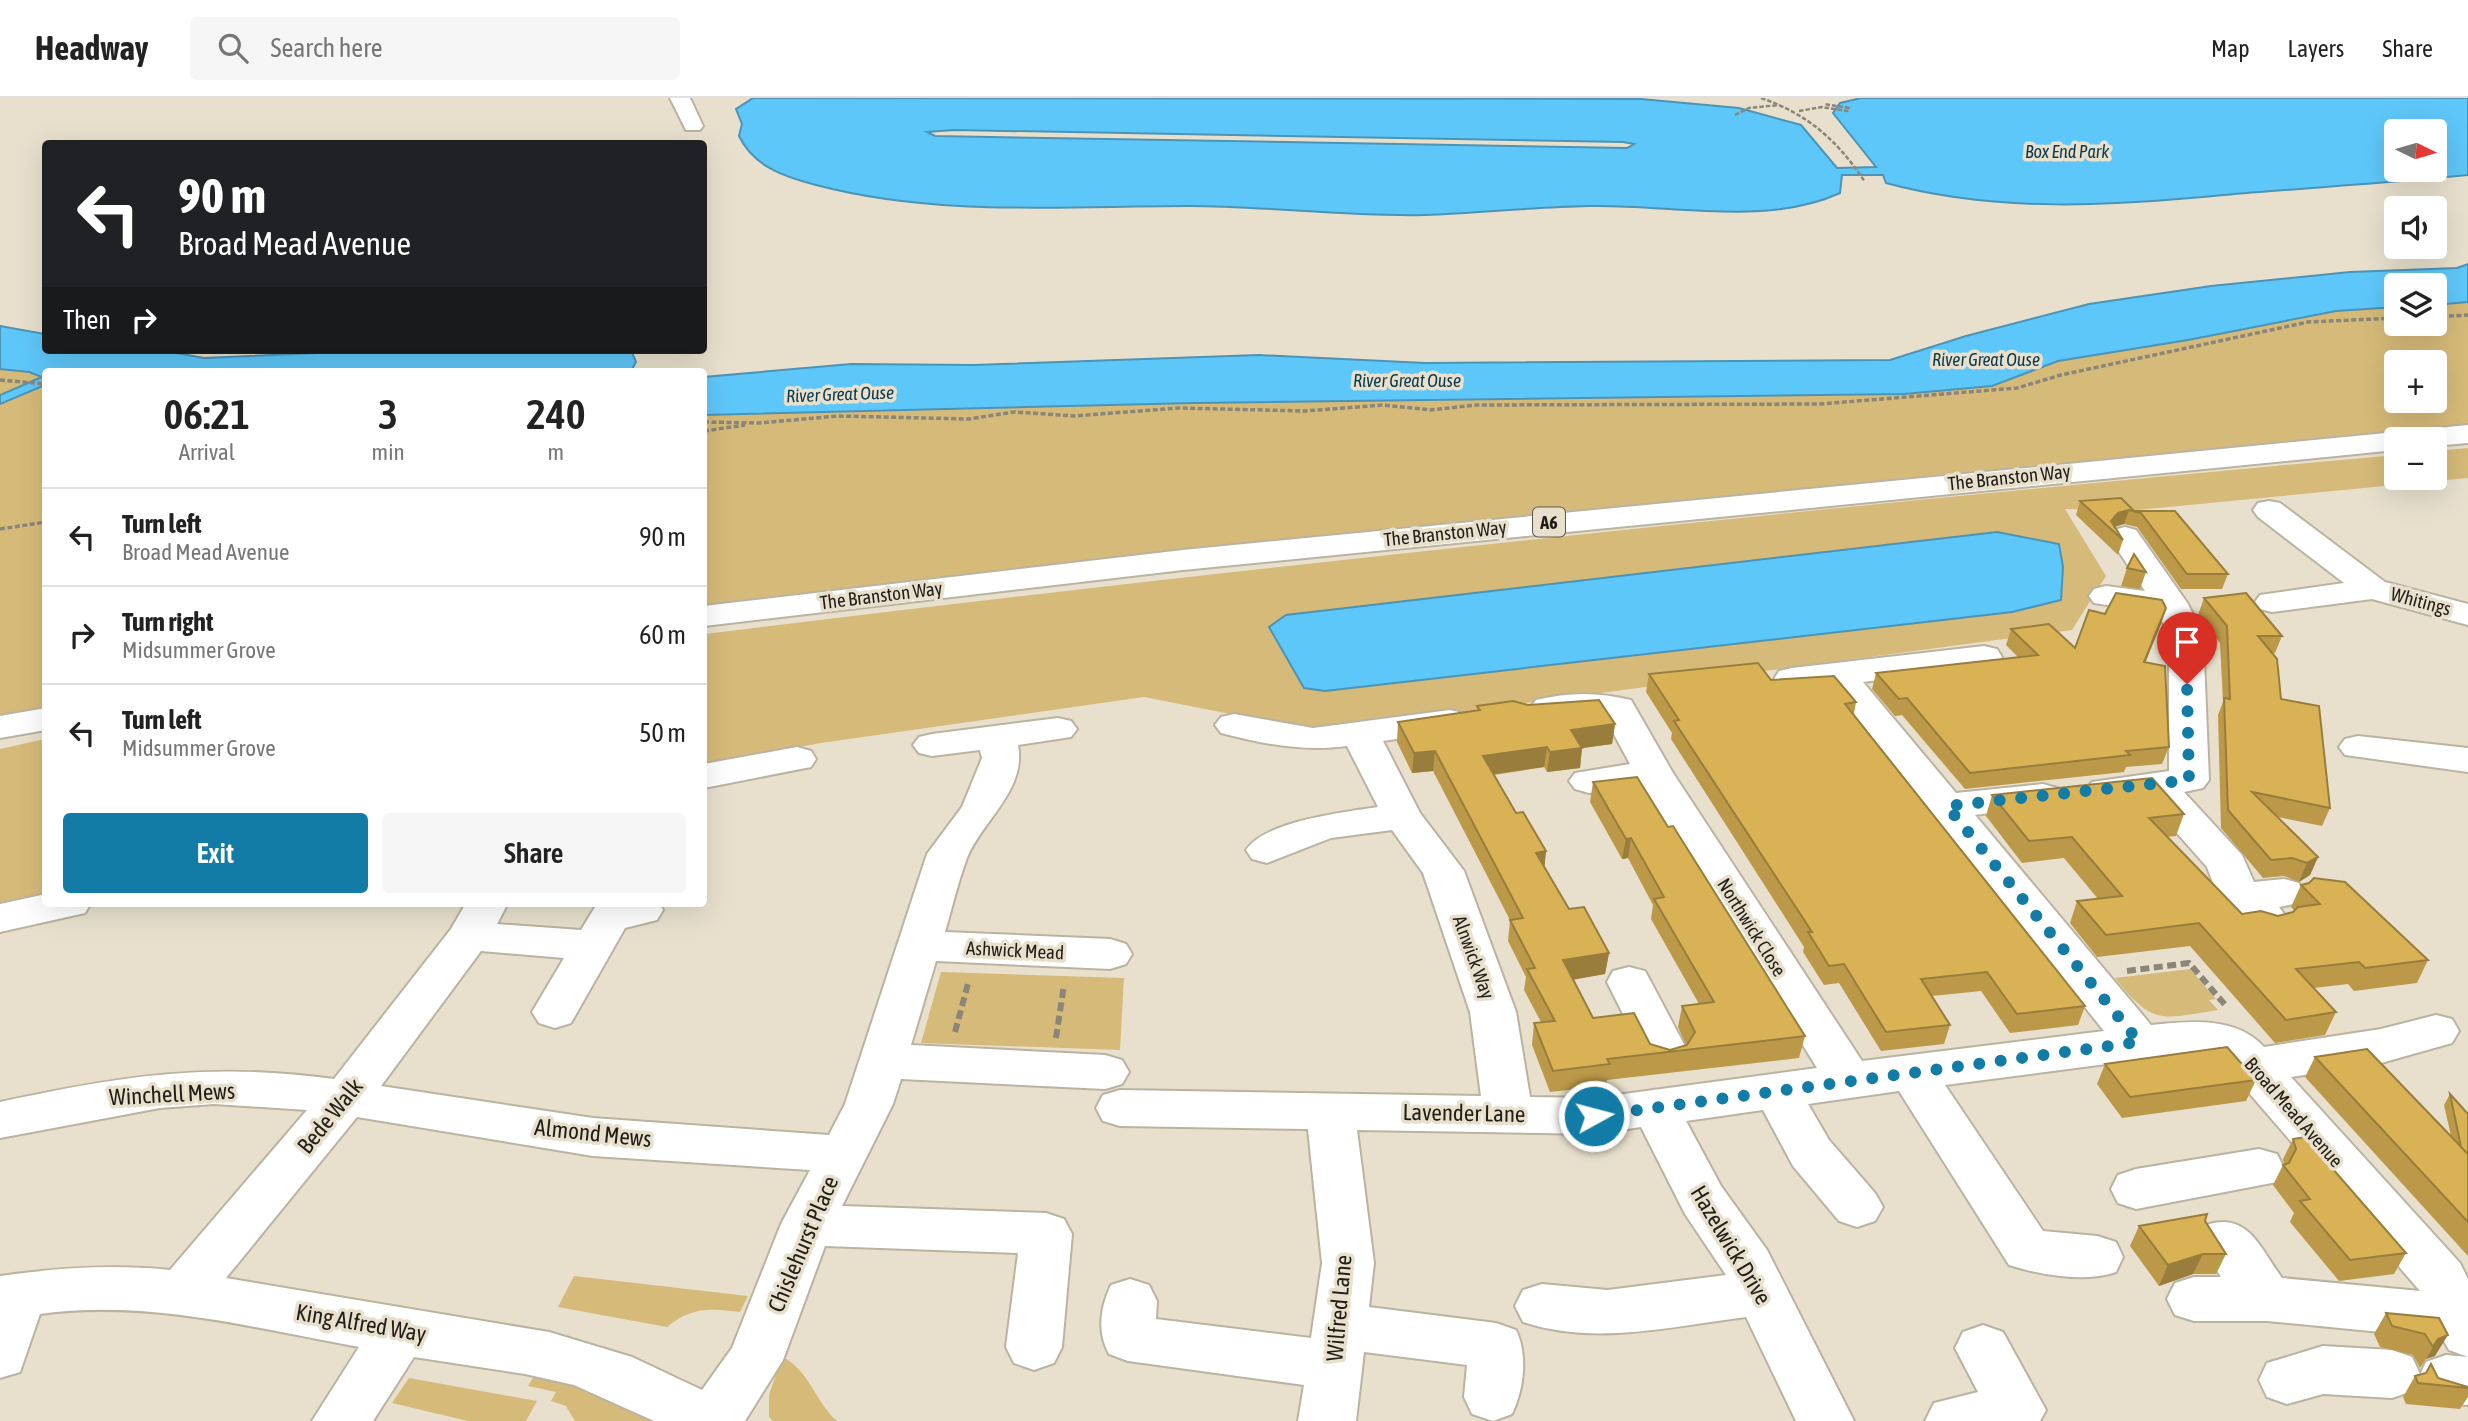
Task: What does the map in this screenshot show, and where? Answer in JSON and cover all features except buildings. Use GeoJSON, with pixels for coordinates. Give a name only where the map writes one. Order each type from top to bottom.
{"type":"FeatureCollection","features":[{"type":"Feature","properties":{"kind":"main road"},"geometry":{"type":"LineString","coordinates":[[680,98],[693,126]]}},
{"type":"Feature","properties":{"kind":"main road"},"geometry":{"type":"LineString","coordinates":[[2447,436],[2468,434]]}},
{"type":"Feature","properties":{"kind":"main road","name":"The Branston Way"},"geometry":{"type":"LineString","coordinates":[[707,615],[1252,553],[2384,442]]}},
{"type":"Feature","properties":{"kind":"main road","name":"Whitings"},"geometry":{"type":"LineString","coordinates":[[2269,510],[2373,589],[2468,615]]}},
{"type":"Feature","properties":{"kind":"main road"},"geometry":{"type":"LineString","coordinates":[[1947,806],[2189,780],[2186,635],[2171,604],[2125,537]]}},
{"type":"Feature","properties":{"kind":"main road","name":"Whitings"},"geometry":{"type":"LineString","coordinates":[[2272,601],[2373,589]]}},
{"type":"Feature","properties":{"kind":"main road"},"geometry":{"type":"LineString","coordinates":[[2106,596],[2145,603],[2211,603]]}},
{"type":"Feature","properties":{"kind":"main road"},"geometry":{"type":"LineString","coordinates":[[1792,679],[1984,657]]}},
{"type":"Feature","properties":{"kind":"main road"},"geometry":{"type":"LineString","coordinates":[[1837,674],[2139,1042]]}},
{"type":"Feature","properties":{"kind":"main road","name":"Northwick Close"},"geometry":{"type":"LineString","coordinates":[[1526,711],[1596,703],[1618,708],[1654,773],[1850,1081]]}},
{"type":"Feature","properties":{"kind":"main road"},"geometry":{"type":"LineString","coordinates":[[0,727],[42,720]]}},
{"type":"Feature","properties":{"kind":"main road"},"geometry":{"type":"LineString","coordinates":[[1234,725],[1313,739],[1365,742],[1450,721]]}},
{"type":"Feature","properties":{"kind":"main road"},"geometry":{"type":"LineString","coordinates":[[932,745],[1058,729]]}},
{"type":"Feature","properties":{"kind":"main road","name":"Chislehurst Place"},"geometry":{"type":"LineString","coordinates":[[711,1421],[755,1360],[807,1224],[869,1104],[885,1061],[948,854],[981,809],[1001,758],[997,737]]}},
{"type":"Feature","properties":{"kind":"main road","name":"Alnwick Way"},"geometry":{"type":"LineString","coordinates":[[1365,742],[1402,816],[1443,871],[1493,1012],[1508,1113]]}},
{"type":"Feature","properties":{"kind":"main road"},"geometry":{"type":"LineString","coordinates":[[2358,747],[2468,760]]}},
{"type":"Feature","properties":{"kind":"main road"},"geometry":{"type":"LineString","coordinates":[[707,775],[797,759]]}},
{"type":"Feature","properties":{"kind":"main road"},"geometry":{"type":"LineString","coordinates":[[1589,781],[1654,773]]}},
{"type":"Feature","properties":{"kind":"main road"},"geometry":{"type":"LineString","coordinates":[[2155,784],[2227,864],[2232,884],[2265,904]]}},
{"type":"Feature","properties":{"kind":"main road"},"geometry":{"type":"LineString","coordinates":[[1267,850],[1323,827],[1402,816]]}},
{"type":"Feature","properties":{"kind":"main road"},"geometry":{"type":"LineString","coordinates":[[0,918],[51,907]]}},
{"type":"Feature","properties":{"kind":"main road"},"geometry":{"type":"LineString","coordinates":[[555,1013],[610,917],[642,910]]}},
{"type":"Feature","properties":{"kind":"main road","name":"Bede Walk"},"geometry":{"type":"LineString","coordinates":[[184,1291],[346,1097],[478,919],[593,945]]}},
{"type":"Feature","properties":{"kind":"main road","name":"Ashwick Mead"},"geometry":{"type":"LineString","coordinates":[[920,946],[1090,953]]}},
{"type":"Feature","properties":{"kind":"main road","name":"Hazelwick Drive"},"geometry":{"type":"LineString","coordinates":[[1629,982],[1671,1084],[1703,1200],[1748,1265],[1825,1421]]}},
{"type":"Feature","properties":{"kind":"main road"},"geometry":{"type":"LineString","coordinates":[[2253,1066],[2381,1046],[2436,1031]]}},
{"type":"Feature","properties":{"kind":"main road","name":"Broad Mead Avenue"},"geometry":{"type":"LineString","coordinates":[[2139,1042],[2198,1036],[2219,1041],[2242,1053],[2253,1066],[2298,1163],[2458,1328]]}},
{"type":"Feature","properties":{"kind":"main road","name":"Lavender Lane"},"geometry":{"type":"LineString","coordinates":[[1051,1070],[1113,1090],[1332,1111],[1594,1116],[1671,1084],[1777,1091],[2139,1042]]}},
{"type":"Feature","properties":{"kind":"main road"},"geometry":{"type":"LineString","coordinates":[[885,1061],[1051,1070]]}},
{"type":"Feature","properties":{"kind":"main road"},"geometry":{"type":"LineString","coordinates":[[1911,1072],[2028,1250],[2097,1257]]}},
{"type":"Feature","properties":{"kind":"main road","name":"Winchell Mews"},"geometry":{"type":"LineString","coordinates":[[0,1120],[104,1097],[214,1087],[346,1097]]}},
{"type":"Feature","properties":{"kind":"main road"},"geometry":{"type":"LineString","coordinates":[[1777,1091],[1811,1153],[1857,1207]]}},
{"type":"Feature","properties":{"kind":"main road","name":"Almond Mews"},"geometry":{"type":"LineString","coordinates":[[346,1097],[591,1137],[796,1148],[841,1155]]}},
{"type":"Feature","properties":{"kind":"main road","name":"Wilfred Lane"},"geometry":{"type":"LineString","coordinates":[[1327,1421],[1348,1263],[1334,1159],[1332,1111]]}},
{"type":"Feature","properties":{"kind":"main road"},"geometry":{"type":"LineString","coordinates":[[2136,1189],[2298,1163]]}},
{"type":"Feature","properties":{"kind":"main road"},"geometry":{"type":"LineString","coordinates":[[807,1224],[881,1231],[932,1233],[960,1229],[1046,1234],[1034,1347]]}},
{"type":"Feature","properties":{"kind":"main road"},"geometry":{"type":"LineString","coordinates":[[2224,1240],[2267,1299]]}},
{"type":"Feature","properties":{"kind":"main road","name":"King Alfred Way"},"geometry":{"type":"LineString","coordinates":[[9,1296],[131,1287],[184,1291],[400,1332],[534,1350],[600,1370],[711,1421]]}},
{"type":"Feature","properties":{"kind":"main road"},"geometry":{"type":"LineString","coordinates":[[1542,1306],[1608,1312],[1762,1293]]}},
{"type":"Feature","properties":{"kind":"main road"},"geometry":{"type":"LineString","coordinates":[[0,1355],[9,1296]]}},
{"type":"Feature","properties":{"kind":"main road"},"geometry":{"type":"LineString","coordinates":[[2194,1299],[2267,1299],[2458,1328]]}},
{"type":"Feature","properties":{"kind":"main road"},"geometry":{"type":"LineString","coordinates":[[1130,1301],[1128,1338],[1337,1345],[1496,1346],[1492,1397]]}},
{"type":"Feature","properties":{"kind":"main road"},"geometry":{"type":"LineString","coordinates":[[341,1421],[400,1332]]}},
{"type":"Feature","properties":{"kind":"main road"},"geometry":{"type":"LineString","coordinates":[[1954,1421],[2017,1410],[1983,1348]]}},
{"type":"Feature","properties":{"kind":"main road"},"geometry":{"type":"LineString","coordinates":[[2287,1380],[2323,1370],[2392,1374]]}},
{"type":"Feature","properties":{"kind":"path"},"geometry":{"type":"LineString","coordinates":[[1762,98],[1798,111],[1832,135],[1865,182]]}},
{"type":"Feature","properties":{"kind":"path"},"geometry":{"type":"LineString","coordinates":[[1735,115],[1749,107],[1783,104]]}},
{"type":"Feature","properties":{"kind":"path"},"geometry":{"type":"LineString","coordinates":[[1798,111],[1822,107],[1847,111],[1849,108],[1824,104]]}},
{"type":"Feature","properties":{"kind":"path"},"geometry":{"type":"LineString","coordinates":[[2447,316],[2468,315]]}},
{"type":"Feature","properties":{"kind":"path"},"geometry":{"type":"LineString","coordinates":[[707,431],[838,416],[969,419],[1014,412],[1074,416],[1179,408],[1306,411],[1383,405],[1431,410],[1476,405],[1807,404],[1893,400],[2017,388],[2061,375],[2308,322],[2384,319]]}},
{"type":"Feature","properties":{"kind":"path"},"geometry":{"type":"LineString","coordinates":[[0,381],[42,384]]}},
{"type":"Feature","properties":{"kind":"path"},"geometry":{"type":"LineString","coordinates":[[707,422],[759,423]]}},
{"type":"Feature","properties":{"kind":"path"},"geometry":{"type":"LineString","coordinates":[[0,529],[42,523]]}},
{"type":"Feature","properties":{"kind":"path"},"geometry":{"type":"LineString","coordinates":[[947,1064],[978,948]]}},
{"type":"Feature","properties":{"kind":"path"},"geometry":{"type":"LineString","coordinates":[[1051,1070],[1090,953]]}},
{"type":"Feature","properties":{"kind":"path"},"geometry":{"type":"LineString","coordinates":[[2086,976],[2189,963],[2233,1013]]}},
{"type":"Feature","properties":{"kind":"shaded area"},"geometry":{"type":"Polygon","coordinates":[[[2468,302],[2468,426],[2384,427],[2384,434],[1198,550],[707,606],[707,415],[1194,403],[1904,394],[1992,386],[2058,361],[2188,340],[2336,311],[2384,308],[2384,336],[2447,336],[2447,304],[2468,302]]]}},
{"type":"Feature","properties":{"kind":"shaded area"},"geometry":{"type":"Polygon","coordinates":[[[0,369],[29,372],[42,377],[42,377],[0,395],[0,369]]]}},
{"type":"Feature","properties":{"kind":"shaded area"},"geometry":{"type":"Polygon","coordinates":[[[42,386],[42,712],[0,720],[0,404],[42,386]]]}},
{"type":"Feature","properties":{"kind":"shaded area"},"geometry":{"type":"Polygon","coordinates":[[[2468,448],[2468,478],[2447,480],[2447,450],[2468,448]]]}},
{"type":"Feature","properties":{"kind":"shaded area"},"geometry":{"type":"Polygon","coordinates":[[[2384,456],[2384,486],[2137,510],[2065,509],[2106,576],[2072,630],[1316,731],[1144,697],[821,743],[707,763],[707,634],[1126,584],[1972,495],[2384,456]]]}},
{"type":"Feature","properties":{"kind":"shaded area"},"geometry":{"type":"Polygon","coordinates":[[[42,740],[42,899],[0,908],[0,749],[42,740]]]}},
{"type":"Feature","properties":{"kind":"shaded area"},"geometry":{"type":"Polygon","coordinates":[[[2190,969],[2216,999],[2209,1000],[2218,1010],[2183,1016],[2149,1012],[2128,994],[2115,978],[2190,969]]]}},
{"type":"Feature","properties":{"kind":"shaded area"},"geometry":{"type":"Polygon","coordinates":[[[941,972],[1124,978],[1120,1050],[921,1043],[941,972]]]}},
{"type":"Feature","properties":{"kind":"shaded area"},"geometry":{"type":"Polygon","coordinates":[[[574,1276],[748,1296],[740,1312],[701,1310],[676,1320],[667,1327],[558,1307],[574,1276]]]}},
{"type":"Feature","properties":{"kind":"shaded area"},"geometry":{"type":"Polygon","coordinates":[[[782,1357],[799,1369],[837,1421],[773,1421],[769,1417],[769,1395],[782,1357]]]}},
{"type":"Feature","properties":{"kind":"shaded area"},"geometry":{"type":"Polygon","coordinates":[[[536,1373],[575,1384],[652,1421],[575,1421],[566,1406],[551,1401],[556,1392],[528,1386],[536,1373]]]}},
{"type":"Feature","properties":{"kind":"shaded area"},"geometry":{"type":"Polygon","coordinates":[[[409,1378],[537,1401],[526,1421],[468,1421],[392,1403],[409,1378]]]}},
{"type":"Feature","properties":{"kind":"water","name":"Box End Park"},"geometry":{"type":"Polygon","coordinates":[[[753,98],[1641,99],[1739,108],[1801,125],[1837,168],[1876,167],[1833,113],[1840,103],[1861,98],[2468,98],[2468,175],[2447,177],[2447,119],[2384,119],[2385,182],[2139,202],[2012,203],[1928,193],[1886,183],[1883,175],[1842,175],[1840,193],[1811,203],[1749,212],[1620,206],[1395,215],[1218,206],[1001,208],[908,202],[862,195],[793,178],[772,169],[753,156],[739,136],[742,124],[736,109],[753,98]],[[954,130],[927,132],[935,136],[1627,148],[1634,144],[954,130]]]}},
{"type":"Feature","properties":{"kind":"water","name":"River Great Ouse"},"geometry":{"type":"Polygon","coordinates":[[[2468,264],[2468,302],[2447,304],[2447,273],[2384,273],[2384,308],[2336,311],[2188,340],[2058,361],[1992,386],[1904,394],[1194,403],[707,415],[707,377],[851,364],[974,365],[1259,355],[1425,363],[1890,360],[1966,336],[2089,304],[2211,286],[2350,272],[2457,268],[2468,264]]]}},
{"type":"Feature","properties":{"kind":"water"},"geometry":{"type":"Polygon","coordinates":[[[0,326],[42,333],[42,354],[182,354],[204,358],[294,354],[633,354],[636,362],[633,368],[42,368],[42,377],[29,372],[0,369],[0,326]]]}},
{"type":"Feature","properties":{"kind":"water"},"geometry":{"type":"Polygon","coordinates":[[[42,377],[42,386],[0,404],[0,395],[42,377]]]}},
{"type":"Feature","properties":{"kind":"water"},"geometry":{"type":"Polygon","coordinates":[[[1997,532],[2059,544],[2063,567],[2061,600],[2012,612],[1325,691],[1304,688],[1269,627],[1286,615],[1997,532]]]}},
{"type":"Feature","properties":{"kind":"route"},"geometry":{"type":"LineString","coordinates":[[1594,1116],[2139,1042],[1947,806],[2189,780],[2187,684]]}}]}
